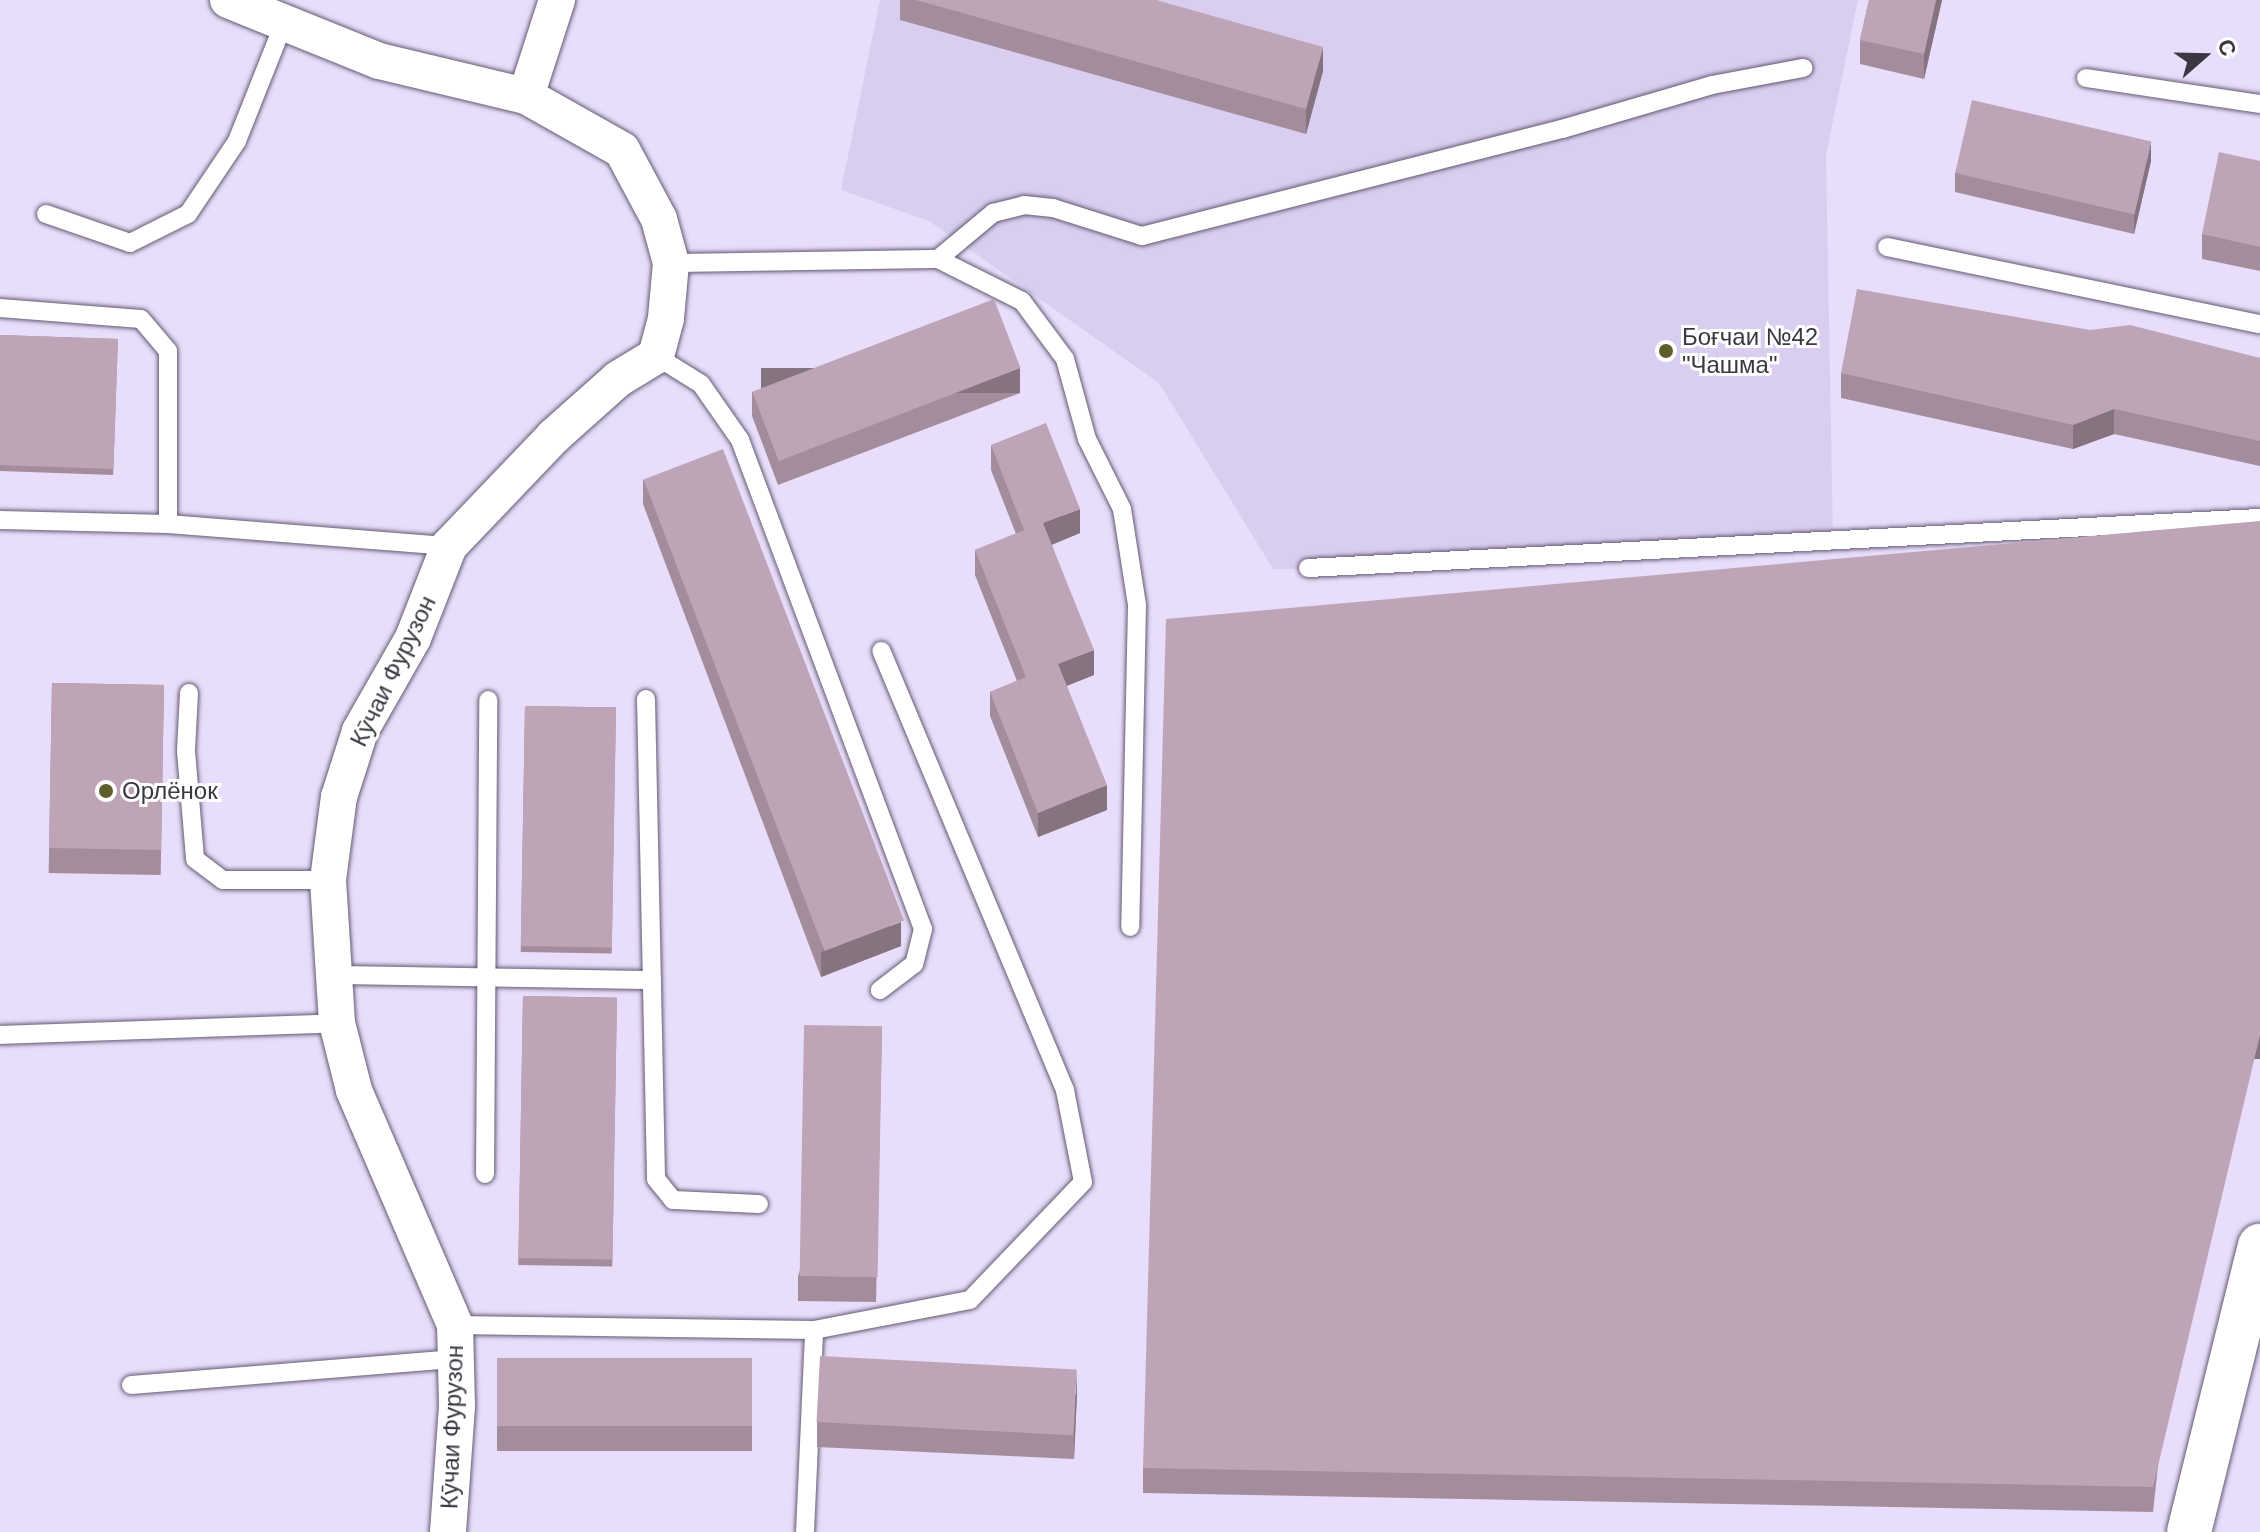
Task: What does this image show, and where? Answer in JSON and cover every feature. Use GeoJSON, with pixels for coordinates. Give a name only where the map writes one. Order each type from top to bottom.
{"type":"FeatureCollection","features":[{"type":"Feature","properties":{"kind":"street"},"geometry":{"type":"LineString","coordinates":[[228,0],[379,61],[526,96],[622,150],[659,219],[671,263],[656,356]]}},
{"type":"Feature","properties":{"kind":"street"},"geometry":{"type":"LineString","coordinates":[[526,96],[557,0]]}},
{"type":"Feature","properties":{"kind":"street","name":"Кӯчаи Фурузон"},"geometry":{"type":"LineString","coordinates":[[448,1532],[455,1342],[354,1090],[337,1023],[328,880],[339,797],[360,731],[413,638],[449,546],[553,437],[618,379],[656,356]]}},
{"type":"Feature","properties":{"kind":"street"},"geometry":{"type":"LineString","coordinates":[[2189,1532],[2260,1246]]}},
{"type":"Feature","properties":{"kind":"lane"},"geometry":{"type":"LineString","coordinates":[[46,214],[130,243],[188,214],[237,141],[284,23]]}},
{"type":"Feature","properties":{"kind":"lane"},"geometry":{"type":"LineString","coordinates":[[938,259],[993,213],[1024,205],[1053,208],[1142,236],[1562,129],[1712,85],[1803,68]]}},
{"type":"Feature","properties":{"kind":"lane"},"geometry":{"type":"LineString","coordinates":[[2086,78],[2260,104]]}},
{"type":"Feature","properties":{"kind":"lane"},"geometry":{"type":"LineString","coordinates":[[1887,247],[2260,324]]}},
{"type":"Feature","properties":{"kind":"lane"},"geometry":{"type":"LineString","coordinates":[[671,263],[938,259],[1022,301],[1065,359],[1087,439],[1122,509],[1137,605],[1130,927]]}},
{"type":"Feature","properties":{"kind":"lane"},"geometry":{"type":"LineString","coordinates":[[0,308],[141,319],[168,351],[168,524]]}},
{"type":"Feature","properties":{"kind":"lane"},"geometry":{"type":"LineString","coordinates":[[656,356],[701,384],[740,440],[923,929],[914,964],[880,990]]}},
{"type":"Feature","properties":{"kind":"lane"},"geometry":{"type":"LineString","coordinates":[[1308,568],[2260,518]]}},
{"type":"Feature","properties":{"kind":"lane"},"geometry":{"type":"LineString","coordinates":[[0,520],[168,524],[449,546]]}},
{"type":"Feature","properties":{"kind":"lane"},"geometry":{"type":"LineString","coordinates":[[131,1385],[455,1342],[814,1330],[970,1300],[1083,1182],[1065,1090],[881,651]]}},
{"type":"Feature","properties":{"kind":"lane"},"geometry":{"type":"LineString","coordinates":[[189,693],[186,751],[195,859],[223,880],[328,880]]}},
{"type":"Feature","properties":{"kind":"lane"},"geometry":{"type":"LineString","coordinates":[[646,699],[656,1179],[673,1200],[759,1204]]}},
{"type":"Feature","properties":{"kind":"lane"},"geometry":{"type":"LineString","coordinates":[[485,1174],[488,700]]}},
{"type":"Feature","properties":{"kind":"lane"},"geometry":{"type":"LineString","coordinates":[[334,975],[652,980]]}},
{"type":"Feature","properties":{"kind":"lane"},"geometry":{"type":"LineString","coordinates":[[0,1035],[337,1023]]}},
{"type":"Feature","properties":{"kind":"lane"},"geometry":{"type":"LineString","coordinates":[[805,1532],[814,1330]]}},
{"type":"Feature","properties":{"kind":"shaded area"},"geometry":{"type":"Polygon","coordinates":[[[880,0],[1858,0],[1826,155],[1833,541],[1453,570],[1273,569],[1159,383],[929,221],[841,190],[880,0]]]}},
{"type":"Feature","properties":{"kind":"building"},"geometry":{"type":"Polygon","coordinates":[[[916,0],[1156,0],[1323,47],[1306,109],[916,0]]]}},
{"type":"Feature","properties":{"kind":"building"},"geometry":{"type":"Polygon","coordinates":[[[1869,0],[1936,0],[1924,54],[1860,40],[1869,0]]]}},
{"type":"Feature","properties":{"kind":"building"},"geometry":{"type":"Polygon","coordinates":[[[1972,100],[2151,141],[2134,214],[1955,173],[1972,100]]]}},
{"type":"Feature","properties":{"kind":"building"},"geometry":{"type":"Polygon","coordinates":[[[2219,152],[2260,161],[2260,247],[2202,234],[2219,152]]]}},
{"type":"Feature","properties":{"kind":"building"},"geometry":{"type":"Polygon","coordinates":[[[1857,289],[2090,330],[2130,325],[2260,358],[2260,441],[2114,409],[2073,425],[1841,373],[1857,289]]]}},
{"type":"Feature","properties":{"kind":"building"},"geometry":{"type":"Polygon","coordinates":[[[994,299],[1021,368],[779,461],[752,392],[994,299]]]}},
{"type":"Feature","properties":{"kind":"building"},"geometry":{"type":"Polygon","coordinates":[[[0,335],[118,339],[113,469],[0,465],[0,335]]]}},
{"type":"Feature","properties":{"kind":"building"},"geometry":{"type":"Polygon","coordinates":[[[1046,423],[1080,509],[1043,523],[1094,650],[1058,664],[1107,785],[1038,813],[990,692],[1026,677],[975,550],[1024,530],[991,445],[1046,423]]]}},
{"type":"Feature","properties":{"kind":"building"},"geometry":{"type":"Polygon","coordinates":[[[723,449],[904,920],[825,951],[644,479],[723,449]]]}},
{"type":"Feature","properties":{"kind":"building"},"geometry":{"type":"Polygon","coordinates":[[[2260,521],[2260,1035],[2153,1487],[1143,1468],[1166,619],[2260,521]]]}},
{"type":"Feature","properties":{"kind":"building","name":"Орлёнок"},"geometry":{"type":"Polygon","coordinates":[[[52,683],[164,685],[161,850],[49,848],[52,683]]]}},
{"type":"Feature","properties":{"kind":"building"},"geometry":{"type":"Polygon","coordinates":[[[525,706],[616,708],[612,948],[521,946],[525,706]]]}},
{"type":"Feature","properties":{"kind":"building"},"geometry":{"type":"Polygon","coordinates":[[[523,996],[617,998],[612,1260],[518,1258],[523,996]]]}},
{"type":"Feature","properties":{"kind":"building"},"geometry":{"type":"Polygon","coordinates":[[[804,1025],[882,1026],[878,1277],[800,1276],[804,1025]]]}},
{"type":"Feature","properties":{"kind":"building"},"geometry":{"type":"Polygon","coordinates":[[[820,1356],[1077,1369],[1073,1435],[817,1422],[820,1356]]]}},
{"type":"Feature","properties":{"kind":"building"},"geometry":{"type":"Polygon","coordinates":[[[497,1358],[752,1358],[752,1426],[497,1426],[497,1358]]]}},
{"type":"Feature","properties":{"kind":"place","name":"Боғчаи №42 \"Чашма\""},"geometry":{"type":"Point","coordinates":[1666,351]}},
{"type":"Feature","properties":{"kind":"place","name":"Орлёнок"},"geometry":{"type":"Point","coordinates":[106,791]}}]}
